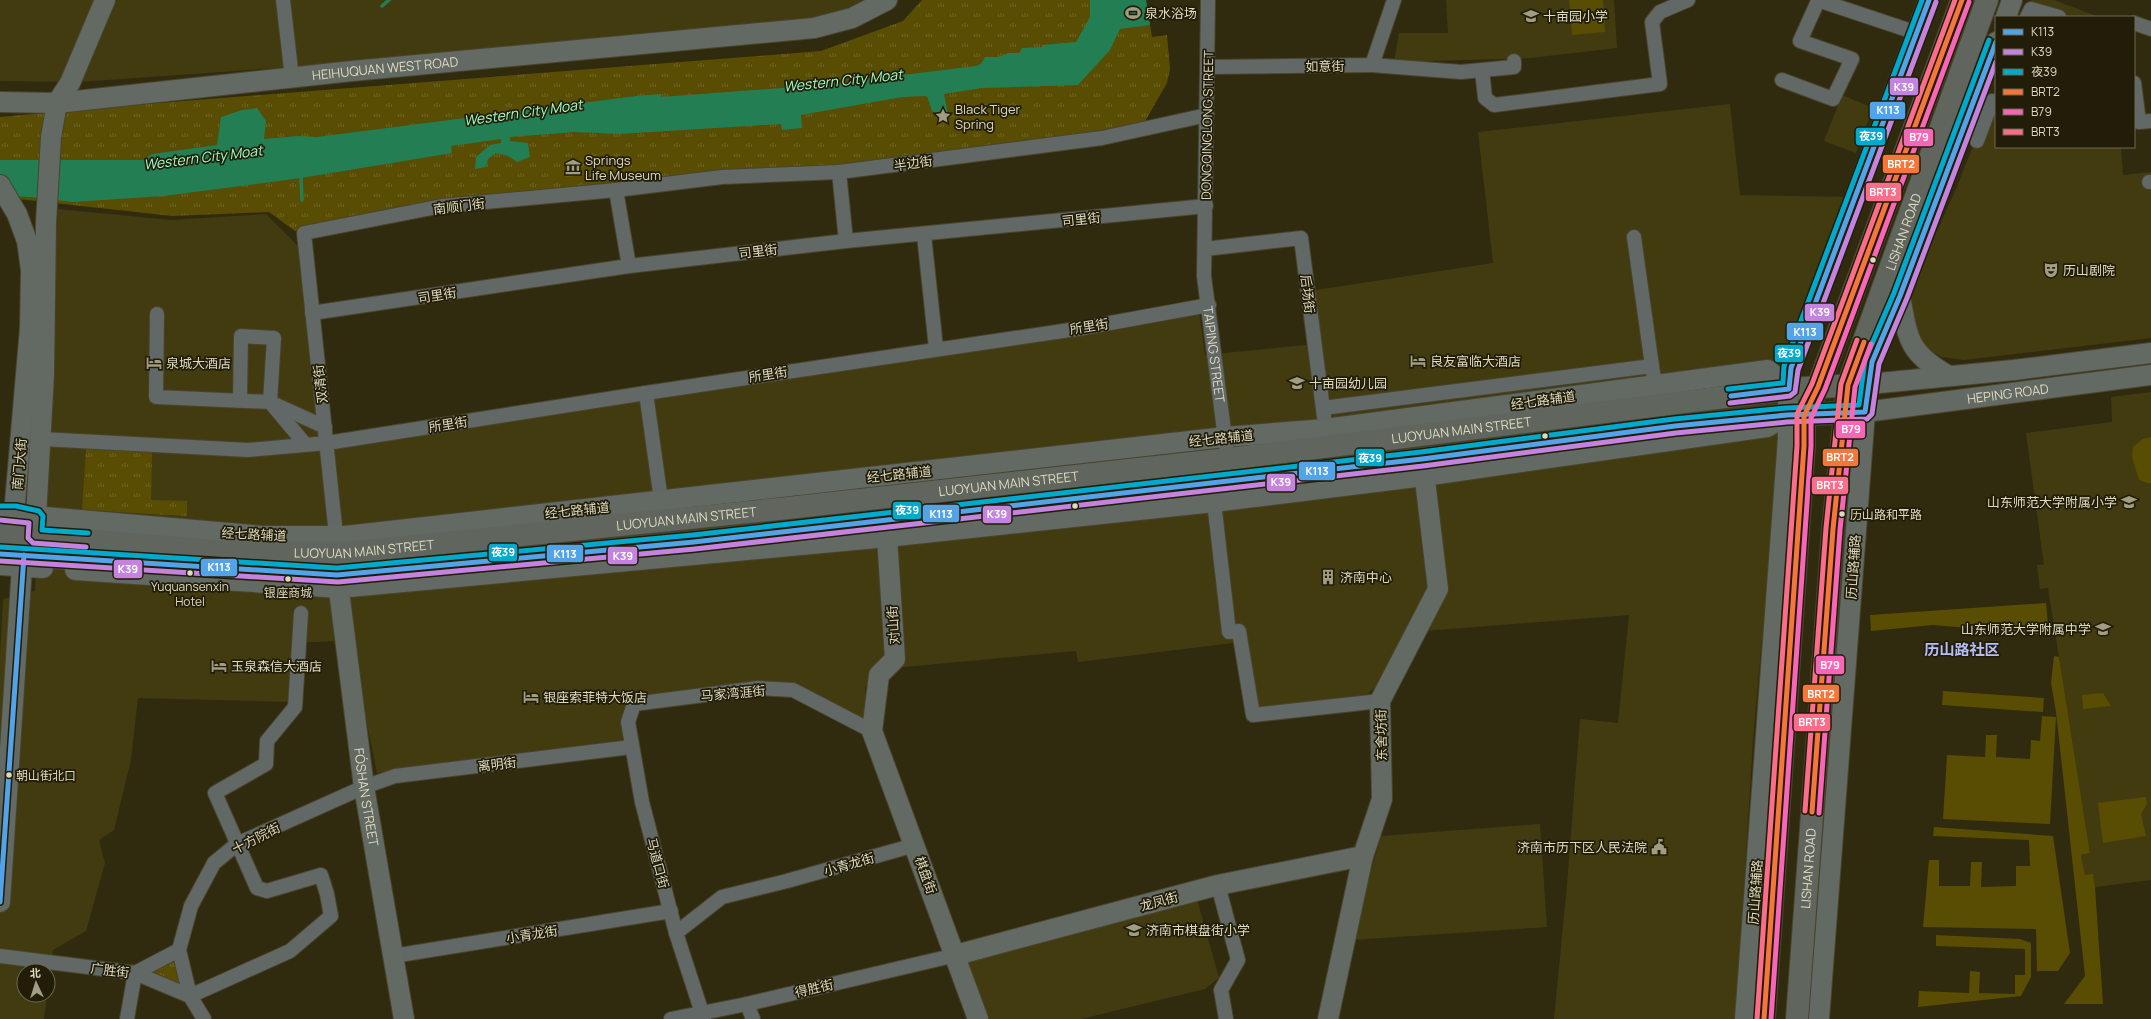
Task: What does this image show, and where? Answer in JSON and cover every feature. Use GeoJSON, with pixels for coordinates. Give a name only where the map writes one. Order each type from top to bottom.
{"type":"FeatureCollection","features":[{"type":"Feature","properties":{"kind":"main road","name":"LISHAN ROAD"},"geometry":{"type":"LineString","coordinates":[[1764,1019],[1803,454],[1796,415],[1818,387],[1962,0]]}},
{"type":"Feature","properties":{"kind":"main road","name":"LISHAN ROAD"},"geometry":{"type":"LineString","coordinates":[[1797,1019],[1834,529],[1855,412],[1858,385],[1987,0]]}},
{"type":"Feature","properties":{"kind":"main road","name":"LUOYUAN MAIN STREET"},"geometry":{"type":"LineString","coordinates":[[7,523],[226,552],[346,553],[788,508],[1226,448],[1789,389],[1858,385]]}},
{"type":"Feature","properties":{"kind":"main road","name":"LUOYUAN MAIN STREET"},"geometry":{"type":"LineString","coordinates":[[0,554],[23,561],[274,572],[338,581],[694,542],[1423,468],[1675,426],[1796,415],[1855,412]]}},
{"type":"Feature","properties":{"kind":"street"},"geometry":{"type":"LineString","coordinates":[[57,103],[70,83],[105,0]]}},
{"type":"Feature","properties":{"kind":"street"},"geometry":{"type":"LineString","coordinates":[[283,0],[292,78]]}},
{"type":"Feature","properties":{"kind":"street","name":"HEIHUQUAN WEST ROAD"},"geometry":{"type":"LineString","coordinates":[[0,102],[57,103],[292,78],[771,33],[814,28],[852,18],[887,0]]}},
{"type":"Feature","properties":{"kind":"street","name":"DONGQINGLONG STREET"},"geometry":{"type":"LineString","coordinates":[[1204,249],[1206,206],[1208,0]]}},
{"type":"Feature","properties":{"kind":"street"},"geometry":{"type":"LineString","coordinates":[[1372,66],[1394,0]]}},
{"type":"Feature","properties":{"kind":"street"},"geometry":{"type":"LineString","coordinates":[[1482,70],[1485,98],[1494,105],[1660,84],[1652,22],[1660,12],[1688,0]]}},
{"type":"Feature","properties":{"kind":"street"},"geometry":{"type":"LineString","coordinates":[[1782,80],[1833,99],[1852,59],[1800,41],[1818,0],[1917,33]]}},
{"type":"Feature","properties":{"kind":"street","name":"历山路辅路"},"geometry":{"type":"LineString","coordinates":[[1745,1019],[1788,446],[1796,415],[1789,389],[1791,368],[1929,0]]}},
{"type":"Feature","properties":{"kind":"street"},"geometry":{"type":"LineString","coordinates":[[2006,16],[2012,0]]}},
{"type":"Feature","properties":{"kind":"street"},"geometry":{"type":"LineString","coordinates":[[2028,16],[2031,9],[2056,16]]}},
{"type":"Feature","properties":{"kind":"street"},"geometry":{"type":"LineString","coordinates":[[2135,23],[2151,29]]}},
{"type":"Feature","properties":{"kind":"street"},"geometry":{"type":"LineString","coordinates":[[1977,141],[1988,96],[1995,49]]}},
{"type":"Feature","properties":{"kind":"street","name":"如意街"},"geometry":{"type":"LineString","coordinates":[[1208,67],[1372,66],[1461,72],[1514,67],[1514,61]]}},
{"type":"Feature","properties":{"kind":"street"},"geometry":{"type":"LineString","coordinates":[[2135,91],[2139,122],[2151,121]]}},
{"type":"Feature","properties":{"kind":"street"},"geometry":{"type":"LineString","coordinates":[[1858,385],[1872,362],[1988,96]]}},
{"type":"Feature","properties":{"kind":"street","name":"南门大街"},"geometry":{"type":"LineString","coordinates":[[23,561],[36,526],[44,374],[46,223],[51,137],[57,103]]}},
{"type":"Feature","properties":{"kind":"street","name":"半边街"},"geometry":{"type":"LineString","coordinates":[[616,190],[722,177],[839,172],[1102,138],[1207,115]]}},
{"type":"Feature","properties":{"kind":"street"},"geometry":{"type":"LineString","coordinates":[[839,172],[846,241]]}},
{"type":"Feature","properties":{"kind":"street","name":"南门大街"},"geometry":{"type":"LineString","coordinates":[[0,185],[18,214],[27,241],[31,270],[30,328],[7,523]]}},
{"type":"Feature","properties":{"kind":"street"},"geometry":{"type":"LineString","coordinates":[[616,190],[629,266]]}},
{"type":"Feature","properties":{"kind":"street","name":"南顺门街"},"geometry":{"type":"LineString","coordinates":[[304,233],[442,206],[616,190]]}},
{"type":"Feature","properties":{"kind":"street","name":"司里街"},"geometry":{"type":"LineString","coordinates":[[312,313],[629,266],[846,241],[924,235],[1206,206]]}},
{"type":"Feature","properties":{"kind":"street","name":"双清街"},"geometry":{"type":"LineString","coordinates":[[304,233],[328,443],[336,535]]}},
{"type":"Feature","properties":{"kind":"street"},"geometry":{"type":"LineString","coordinates":[[924,235],[936,348]]}},
{"type":"Feature","properties":{"kind":"street"},"geometry":{"type":"LineString","coordinates":[[1323,408],[1653,376],[1634,237]]}},
{"type":"Feature","properties":{"kind":"street","name":"后场街"},"geometry":{"type":"LineString","coordinates":[[1204,249],[1301,238],[1326,438]]}},
{"type":"Feature","properties":{"kind":"street","name":"TAIPING STREET"},"geometry":{"type":"LineString","coordinates":[[1204,249],[1204,276],[1209,305],[1226,448]]}},
{"type":"Feature","properties":{"kind":"street"},"geometry":{"type":"LineString","coordinates":[[1900,296],[1906,328],[1916,352],[1928,365],[1949,376]]}},
{"type":"Feature","properties":{"kind":"street","name":"所里街"},"geometry":{"type":"LineString","coordinates":[[41,439],[248,450],[328,443],[936,348],[1083,328],[1209,305]]}},
{"type":"Feature","properties":{"kind":"street"},"geometry":{"type":"LineString","coordinates":[[157,314],[156,397],[270,402],[325,427]]}},
{"type":"Feature","properties":{"kind":"street"},"geometry":{"type":"LineString","coordinates":[[240,400],[241,336],[274,338],[270,402],[305,444]]}},
{"type":"Feature","properties":{"kind":"street","name":"HEPING ROAD"},"geometry":{"type":"LineString","coordinates":[[1858,385],[2151,353]]}},
{"type":"Feature","properties":{"kind":"street","name":"经七路辅道"},"geometry":{"type":"LineString","coordinates":[[1326,438],[1653,376],[1768,370],[1789,389]]}},
{"type":"Feature","properties":{"kind":"street","name":"HEPING ROAD"},"geometry":{"type":"LineString","coordinates":[[1855,412],[2151,375]]}},
{"type":"Feature","properties":{"kind":"street"},"geometry":{"type":"LineString","coordinates":[[646,393],[661,500]]}},
{"type":"Feature","properties":{"kind":"street","name":"历山路辅路"},"geometry":{"type":"LineString","coordinates":[[1818,1019],[1855,412]]}},
{"type":"Feature","properties":{"kind":"street","name":"经七路辅道"},"geometry":{"type":"LineString","coordinates":[[36,526],[263,536],[336,535],[661,500],[1226,448]]}},
{"type":"Feature","properties":{"kind":"street"},"geometry":{"type":"LineString","coordinates":[[338,581],[886,537],[1214,502],[1423,468]]}},
{"type":"Feature","properties":{"kind":"street","name":"东舍坊街"},"geometry":{"type":"LineString","coordinates":[[1328,1019],[1363,856],[1382,800],[1380,701],[1438,589],[1423,468]]}},
{"type":"Feature","properties":{"kind":"street"},"geometry":{"type":"LineString","coordinates":[[1214,502],[1229,632],[1239,631],[1253,715],[1380,701]]}},
{"type":"Feature","properties":{"kind":"street"},"geometry":{"type":"LineString","coordinates":[[0,902],[6,733],[23,561],[7,523]]}},
{"type":"Feature","properties":{"kind":"street","name":"对山街"},"geometry":{"type":"LineString","coordinates":[[872,731],[879,675],[895,659],[886,537]]}},
{"type":"Feature","properties":{"kind":"street"},"geometry":{"type":"LineString","coordinates":[[0,566],[23,561]]}},
{"type":"Feature","properties":{"kind":"street","name":"FÓSHAN STREET"},"geometry":{"type":"LineString","coordinates":[[338,581],[364,787],[404,1019]]}},
{"type":"Feature","properties":{"kind":"street"},"geometry":{"type":"LineString","coordinates":[[204,1019],[190,996],[290,951],[331,916],[327,894],[320,875],[267,892],[257,888],[215,793],[266,764],[267,741],[295,707],[301,613]]}},
{"type":"Feature","properties":{"kind":"street","name":"马家湾涯街"},"geometry":{"type":"LineString","coordinates":[[634,704],[758,688],[793,690],[872,731]]}},
{"type":"Feature","properties":{"kind":"street","name":"马道口街"},"geometry":{"type":"LineString","coordinates":[[634,704],[628,722],[631,747],[642,802],[676,933],[703,1015]]}},
{"type":"Feature","properties":{"kind":"street","name":"棋盘街"},"geometry":{"type":"LineString","coordinates":[[872,731],[956,955],[978,1019]]}},
{"type":"Feature","properties":{"kind":"street","name":"离明街"},"geometry":{"type":"LineString","coordinates":[[364,787],[395,776],[631,747]]}},
{"type":"Feature","properties":{"kind":"street","name":"十方院街"},"geometry":{"type":"LineString","coordinates":[[190,996],[179,950],[191,906],[214,863],[237,844],[364,787]]}},
{"type":"Feature","properties":{"kind":"street","name":"小青龙街"},"geometry":{"type":"LineString","coordinates":[[676,933],[722,897],[787,881],[915,845]]}},
{"type":"Feature","properties":{"kind":"street","name":"龙凤街"},"geometry":{"type":"LineString","coordinates":[[956,955],[1218,885],[1363,856]]}},
{"type":"Feature","properties":{"kind":"street"},"geometry":{"type":"LineString","coordinates":[[1218,885],[1238,960],[1221,990],[1226,1019]]}},
{"type":"Feature","properties":{"kind":"street","name":"小青龙街"},"geometry":{"type":"LineString","coordinates":[[393,956],[671,911]]}},
{"type":"Feature","properties":{"kind":"street"},"geometry":{"type":"LineString","coordinates":[[127,1019],[135,973],[179,950]]}},
{"type":"Feature","properties":{"kind":"street","name":"得胜街"},"geometry":{"type":"LineString","coordinates":[[671,1019],[703,1015],[956,955]]}},
{"type":"Feature","properties":{"kind":"street","name":"广胜街"},"geometry":{"type":"LineString","coordinates":[[0,956],[135,973],[190,996]]}},
{"type":"Feature","properties":{"kind":"street"},"geometry":{"type":"LineString","coordinates":[[748,1004],[753,1019]]}},
{"type":"Feature","properties":{"kind":"shaded area"},"geometry":{"type":"Polygon","coordinates":[[[0,0],[863,0],[828,18],[291,67],[79,82],[0,81],[0,0]]]}},
{"type":"Feature","properties":{"kind":"shaded area","name":"十亩园小学"},"geometry":{"type":"Polygon","coordinates":[[[1446,0],[1614,0],[1617,48],[1531,58],[1394,62],[1399,33],[1448,33],[1446,0]]]}},
{"type":"Feature","properties":{"kind":"shaded area"},"geometry":{"type":"Polygon","coordinates":[[[2031,0],[2054,0],[2096,16],[2024,16],[2031,0]]]}},
{"type":"Feature","properties":{"kind":"shaded area"},"geometry":{"type":"Polygon","coordinates":[[[1995,91],[1995,148],[2121,148],[2123,175],[2151,172],[2151,338],[1964,360],[1942,357],[1925,348],[1910,316],[1909,293],[1956,189],[1995,91]]]}},
{"type":"Feature","properties":{"kind":"shaded area"},"geometry":{"type":"Polygon","coordinates":[[[1842,95],[1873,108],[1856,153],[1824,141],[1842,95]]]}},
{"type":"Feature","properties":{"kind":"shaded area"},"geometry":{"type":"Polygon","coordinates":[[[1730,104],[1740,195],[1847,197],[1784,357],[1765,639],[1762,639],[1753,739],[1736,1019],[1554,1019],[1567,885],[1580,719],[1618,723],[1629,615],[1411,632],[1391,672],[1368,694],[1254,709],[1241,642],[1078,662],[1076,651],[904,667],[877,666],[865,688],[867,722],[794,684],[629,701],[622,718],[623,740],[377,773],[356,670],[355,640],[293,643],[292,702],[138,698],[131,760],[114,830],[99,840],[105,863],[86,931],[53,950],[51,963],[16,963],[16,1003],[46,1003],[44,1019],[0,1019],[0,656],[3,599],[35,591],[58,209],[171,220],[266,214],[298,246],[324,450],[1199,312],[1205,355],[1314,344],[1309,291],[1493,263],[1478,132],[1730,104]]]}},
{"type":"Feature","properties":{"kind":"shaded area","name":"山东师范大学附属中学"},"geometry":{"type":"Polygon","coordinates":[[[2151,392],[2151,880],[2095,887],[2093,875],[2085,875],[2081,855],[2090,853],[2048,588],[2040,589],[2037,565],[2044,565],[2026,433],[2112,422],[2111,397],[2151,392]]]}},
{"type":"Feature","properties":{"kind":"shaded area"},"geometry":{"type":"Polygon","coordinates":[[[1540,824],[1547,927],[1351,940],[1381,836],[1540,824]]]}},
{"type":"Feature","properties":{"kind":"shaded area","name":"济南市棋盘街小学"},"geometry":{"type":"Polygon","coordinates":[[[1195,892],[1219,978],[1205,989],[1081,1019],[984,1019],[959,960],[1195,892]]]}},
{"type":"Feature","properties":{"kind":"green space"},"geometry":{"type":"Polygon","coordinates":[[[922,0],[1146,0],[1152,37],[1167,35],[1170,69],[1167,83],[1144,123],[1081,139],[924,160],[443,202],[295,231],[269,212],[172,216],[0,197],[0,117],[146,104],[821,51],[903,21],[922,0]]]}},
{"type":"Feature","properties":{"kind":"green space"},"geometry":{"type":"Polygon","coordinates":[[[1569,0],[1603,0],[1605,32],[1572,35],[1569,0]]]}},
{"type":"Feature","properties":{"kind":"green space"},"geometry":{"type":"Polygon","coordinates":[[[2151,437],[2151,483],[2147,483],[2139,480],[2132,457],[2133,447],[2143,439],[2151,437]]]}},
{"type":"Feature","properties":{"kind":"green space"},"geometry":{"type":"Polygon","coordinates":[[[86,448],[152,452],[151,500],[187,501],[187,516],[82,510],[86,448]]]}},
{"type":"Feature","properties":{"kind":"green space"},"geometry":{"type":"Polygon","coordinates":[[[2046,603],[2049,635],[1933,625],[1871,631],[1870,615],[2046,603]]]}},
{"type":"Feature","properties":{"kind":"green space"},"geometry":{"type":"Polygon","coordinates":[[[2054,656],[2059,657],[2090,853],[2081,855],[2085,875],[2093,874],[2095,887],[2103,1004],[2064,1004],[2085,976],[2056,712],[2051,683],[2054,656]]]}},
{"type":"Feature","properties":{"kind":"green space"},"geometry":{"type":"Polygon","coordinates":[[[1943,691],[2044,698],[2043,712],[1942,705],[1943,691]]]}},
{"type":"Feature","properties":{"kind":"green space"},"geometry":{"type":"Polygon","coordinates":[[[2103,693],[2111,706],[2083,709],[2082,695],[2103,693]]]}},
{"type":"Feature","properties":{"kind":"green space"},"geometry":{"type":"Polygon","coordinates":[[[2042,716],[2056,717],[2050,824],[1943,819],[1947,755],[1985,757],[1986,735],[1997,735],[1996,757],[2030,759],[2031,740],[2040,741],[2042,716]]]}},
{"type":"Feature","properties":{"kind":"green space"},"geometry":{"type":"Polygon","coordinates":[[[2146,797],[2147,804],[2141,814],[2146,836],[2103,843],[2098,803],[2146,797]]]}},
{"type":"Feature","properties":{"kind":"green space"},"geometry":{"type":"Polygon","coordinates":[[[1934,827],[2053,836],[2070,953],[2058,971],[2037,971],[2036,929],[1923,927],[1929,860],[1939,860],[1939,886],[1970,886],[1971,862],[1982,862],[1981,887],[2016,886],[2016,866],[2030,866],[2029,840],[1933,836],[1934,827]]]}},
{"type":"Feature","properties":{"kind":"green space"},"geometry":{"type":"Polygon","coordinates":[[[1936,935],[2020,939],[2031,943],[2031,977],[2021,996],[1918,1007],[1919,991],[1969,993],[1970,971],[1980,972],[1979,993],[2015,994],[2015,975],[2025,975],[2025,949],[1936,946],[1936,935]]]}},
{"type":"Feature","properties":{"kind":"green space"},"geometry":{"type":"Polygon","coordinates":[[[175,954],[187,992],[142,972],[175,954]]]}},
{"type":"Feature","properties":{"kind":"water","name":"Western City Moat"},"geometry":{"type":"Polygon","coordinates":[[[1090,0],[1146,0],[1150,25],[1120,29],[1110,50],[1078,85],[982,88],[944,94],[948,114],[940,117],[932,111],[927,96],[902,97],[801,115],[802,128],[782,130],[781,124],[619,134],[575,132],[510,137],[510,141],[528,143],[530,157],[517,162],[508,156],[496,153],[488,159],[486,167],[475,169],[476,157],[490,145],[501,143],[501,139],[451,146],[452,153],[301,178],[164,196],[73,202],[31,197],[0,196],[0,160],[144,160],[152,154],[217,145],[221,117],[242,110],[257,108],[266,121],[264,139],[298,136],[317,137],[636,96],[661,94],[661,97],[822,85],[976,66],[981,64],[985,57],[999,57],[1008,53],[1019,53],[1022,48],[1042,47],[1042,45],[1076,42],[1090,17],[1090,0]]]}},
{"type":"Feature","properties":{"kind":"waterway"},"geometry":{"type":"LineString","coordinates":[[382,6],[389,0]]}},
{"type":"Feature","properties":{"kind":"waterway"},"geometry":{"type":"LineString","coordinates":[[301,178],[302,200]]}},
{"type":"Feature","properties":{"kind":"transit line","name":"夜39"},"geometry":{"type":"LineString","coordinates":[[1728,389],[1783,383],[1784,366],[1922,0]]}},
{"type":"Feature","properties":{"kind":"transit line","name":"K113"},"geometry":{"type":"LineString","coordinates":[[1731,396],[1789,389],[1791,368],[1929,0]]}},
{"type":"Feature","properties":{"kind":"transit line","name":"BRT3"},"geometry":{"type":"LineString","coordinates":[[1757,1019],[1797,446],[1797,414],[1812,384],[1955,0]]}},
{"type":"Feature","properties":{"kind":"transit line","name":"BRT2"},"geometry":{"type":"LineString","coordinates":[[1764,1019],[1804,446],[1804,416],[1818,387],[1962,0]]}},
{"type":"Feature","properties":{"kind":"transit line","name":"K39"},"geometry":{"type":"LineString","coordinates":[[1730,403],[1790,396],[1795,392],[1798,370],[1936,2]]}},
{"type":"Feature","properties":{"kind":"transit line","name":"B79"},"geometry":{"type":"LineString","coordinates":[[1771,1019],[1811,446],[1811,418],[1825,389],[1969,2]]}},
{"type":"Feature","properties":{"kind":"transit line","name":"夜39"},"geometry":{"type":"LineString","coordinates":[[0,547],[337,568],[693,535],[1421,452],[1674,419],[1786,408],[1859,405],[1865,360],[1894,293],[1989,40]]}},
{"type":"Feature","properties":{"kind":"transit line","name":"K113"},"geometry":{"type":"LineString","coordinates":[[0,554],[337,575],[694,542],[1422,459],[1675,426],[1787,415],[1865,412],[1872,362],[1900,296],[1995,45]]}},
{"type":"Feature","properties":{"kind":"transit line","name":"K39"},"geometry":{"type":"LineString","coordinates":[[0,561],[338,582],[695,549],[1423,466],[1676,433],[1787,422],[1867,419],[1872,414],[1879,364],[1907,298],[1995,65]]}},
{"type":"Feature","properties":{"kind":"transit line","name":"BRT3"},"geometry":{"type":"LineString","coordinates":[[1805,811],[1826,528],[1841,384],[1857,340]]}},
{"type":"Feature","properties":{"kind":"transit line","name":"BRT2"},"geometry":{"type":"LineString","coordinates":[[1812,812],[1833,529],[1848,385],[1864,342]]}},
{"type":"Feature","properties":{"kind":"transit line","name":"B79"},"geometry":{"type":"LineString","coordinates":[[1819,813],[1840,530],[1855,387],[1871,344]]}},
{"type":"Feature","properties":{"kind":"transit line","name":"夜39"},"geometry":{"type":"LineString","coordinates":[[0,506],[16,506],[39,511],[43,516],[42,530],[88,533]]}},
{"type":"Feature","properties":{"kind":"transit line","name":"K39"},"geometry":{"type":"LineString","coordinates":[[0,520],[29,523],[28,538],[33,543],[86,547]]}},
{"type":"Feature","properties":{"kind":"transit line","name":"K113"},"geometry":{"type":"LineString","coordinates":[[0,902],[24,555]]}},
{"type":"Feature","properties":{"kind":"place","name":"泉水浴场"},"geometry":{"type":"Point","coordinates":[1133,13]}},
{"type":"Feature","properties":{"kind":"place","name":"十亩园小学"},"geometry":{"type":"Point","coordinates":[1531,16]}},
{"type":"Feature","properties":{"kind":"place","name":"Black Tiger Spring"},"geometry":{"type":"Point","coordinates":[943,116]}},
{"type":"Feature","properties":{"kind":"place","name":"Springs Life Museum"},"geometry":{"type":"Point","coordinates":[573,167]}},
{"type":"Feature","properties":{"kind":"place","name":"历山剧院"},"geometry":{"type":"Point","coordinates":[2051,270]}},
{"type":"Feature","properties":{"kind":"place","name":"良友富临大酒店"},"geometry":{"type":"Point","coordinates":[1418,361]}},
{"type":"Feature","properties":{"kind":"place","name":"泉城大酒店"},"geometry":{"type":"Point","coordinates":[154,363]}},
{"type":"Feature","properties":{"kind":"place","name":"十亩园幼儿园"},"geometry":{"type":"Point","coordinates":[1297,383]}},
{"type":"Feature","properties":{"kind":"place","name":"山东师范大学附属小学"},"geometry":{"type":"Point","coordinates":[2129,502]}},
{"type":"Feature","properties":{"kind":"place","name":"历山路和平路"},"geometry":{"type":"Point","coordinates":[1842,514]}},
{"type":"Feature","properties":{"kind":"place","name":"Yuquansenxin Hotel"},"geometry":{"type":"Point","coordinates":[190,573]}},
{"type":"Feature","properties":{"kind":"place","name":"济南中心"},"geometry":{"type":"Point","coordinates":[1328,577]}},
{"type":"Feature","properties":{"kind":"place","name":"银座商城"},"geometry":{"type":"Point","coordinates":[288,579]}},
{"type":"Feature","properties":{"kind":"place","name":"山东师范大学附属中学"},"geometry":{"type":"Point","coordinates":[2103,629]}},
{"type":"Feature","properties":{"kind":"place","name":"玉泉森信大酒店"},"geometry":{"type":"Point","coordinates":[219,666]}},
{"type":"Feature","properties":{"kind":"place","name":"银座索菲特大饭店"},"geometry":{"type":"Point","coordinates":[531,697]}},
{"type":"Feature","properties":{"kind":"place","name":"朝山街北口"},"geometry":{"type":"Point","coordinates":[9,775]}},
{"type":"Feature","properties":{"kind":"place","name":"济南市历下区人民法院"},"geometry":{"type":"Point","coordinates":[1659,847]}},
{"type":"Feature","properties":{"kind":"place","name":"济南市棋盘街小学"},"geometry":{"type":"Point","coordinates":[1134,930]}},
{"type":"Feature","properties":{"kind":"district","name":"历山路社区"},"geometry":{"type":"Point","coordinates":[1962,649]}}]}
